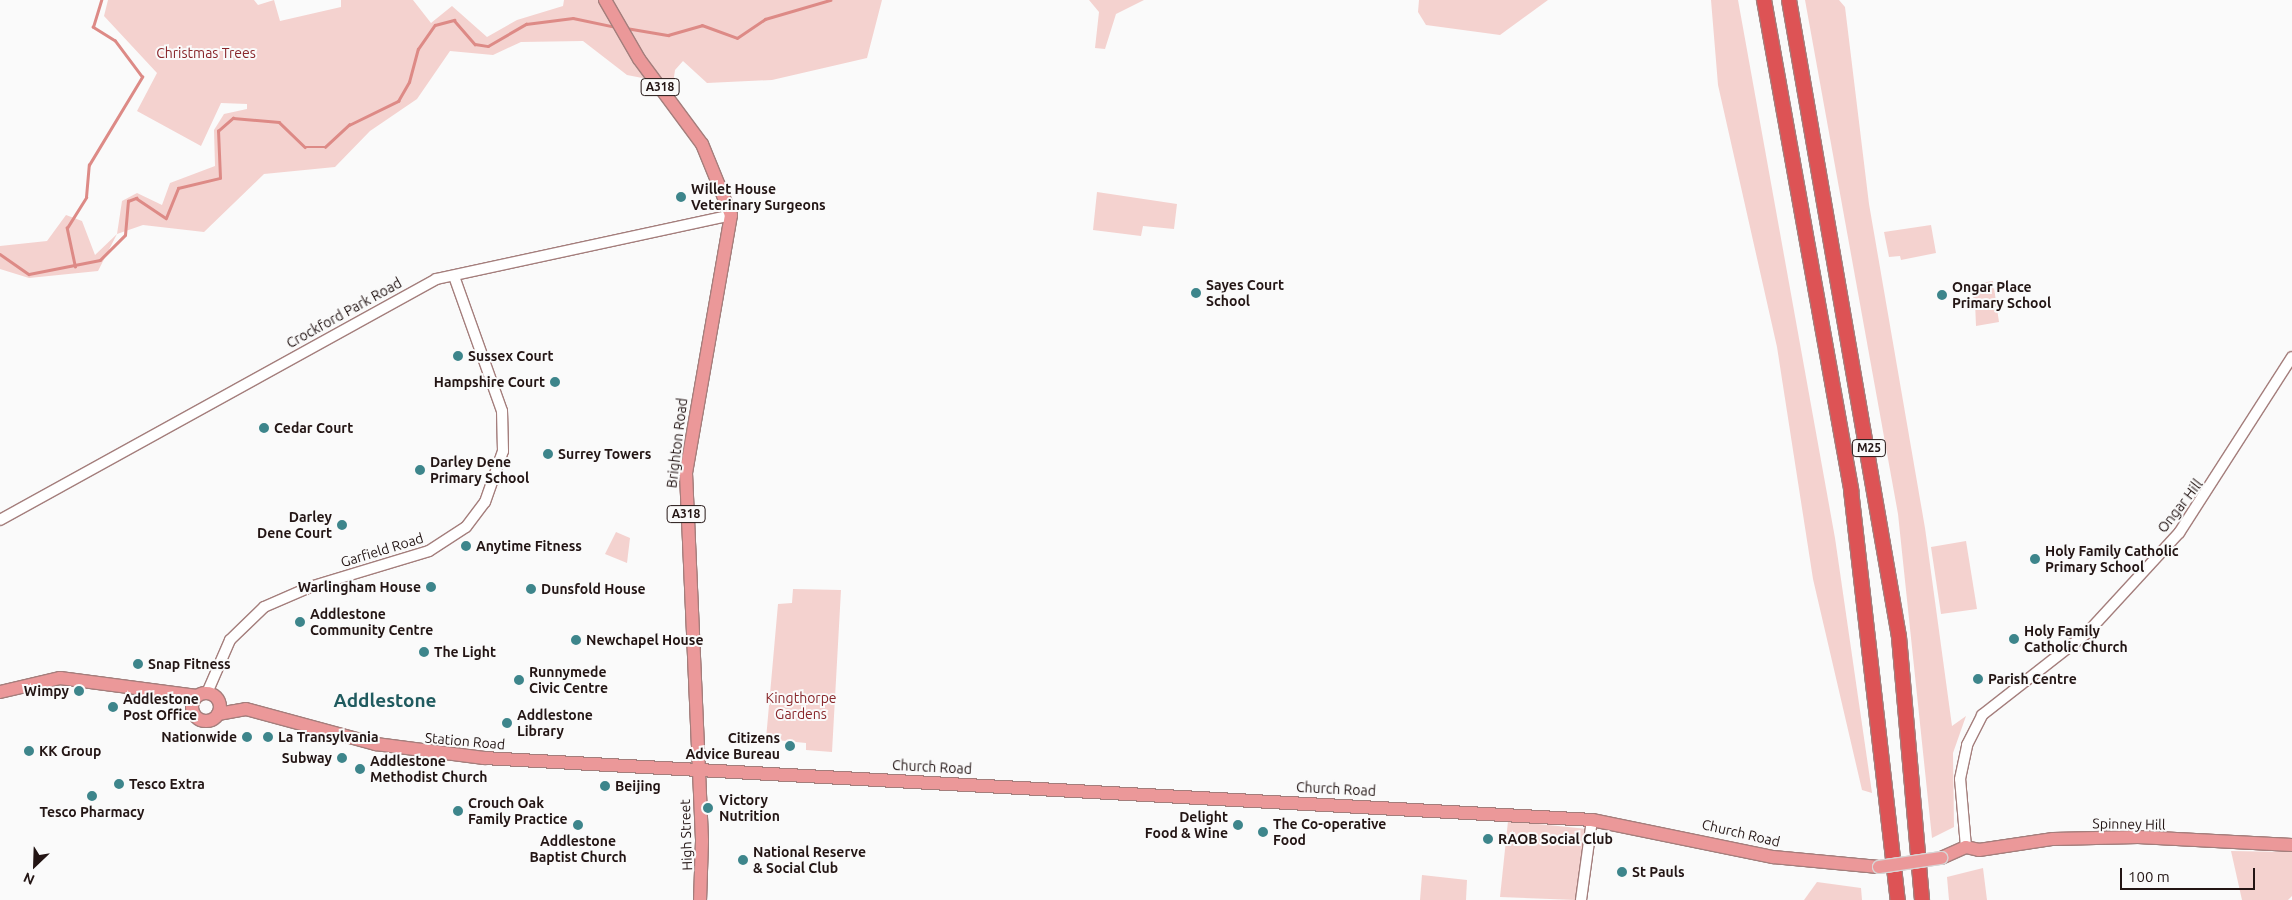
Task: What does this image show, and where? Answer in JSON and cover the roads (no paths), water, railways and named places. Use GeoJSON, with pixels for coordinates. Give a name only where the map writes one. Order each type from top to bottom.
{"type":"FeatureCollection","features":[{"type":"Feature","properties":{"kind":"highway","name":"M25"},"geometry":{"type":"LineString","coordinates":[[1764,0],[1851,490],[1898,900]]}},
{"type":"Feature","properties":{"kind":"highway","name":"M25"},"geometry":{"type":"LineString","coordinates":[[1789,0],[1899,636],[1922,900]]}},
{"type":"Feature","properties":{"kind":"main road","name":"A318"},"geometry":{"type":"LineString","coordinates":[[605,0],[635,53],[702,144],[731,215]]}},
{"type":"Feature","properties":{"kind":"main road","name":"Brighton Road"},"geometry":{"type":"LineString","coordinates":[[698,768],[686,472],[704,365],[722,289],[731,215]]}},
{"type":"Feature","properties":{"kind":"main road"},"geometry":{"type":"LineString","coordinates":[[0,692],[60,678],[169,693],[199,699],[219,708],[202,721],[199,699]]}},
{"type":"Feature","properties":{"kind":"main road","name":"Station Road"},"geometry":{"type":"LineString","coordinates":[[219,708],[236,708],[424,753],[698,768]]}},
{"type":"Feature","properties":{"kind":"main road","name":"Church Road"},"geometry":{"type":"LineString","coordinates":[[698,768],[1592,820],[1788,859],[1879,867],[1941,858],[1966,847]]}},
{"type":"Feature","properties":{"kind":"main road","name":"High Street"},"geometry":{"type":"LineString","coordinates":[[698,768],[700,900]]}},
{"type":"Feature","properties":{"kind":"main road","name":"Spinney Hill"},"geometry":{"type":"LineString","coordinates":[[1966,847],[1978,850],[2098,837],[2292,845]]}},
{"type":"Feature","properties":{"kind":"street","name":"Crockford Park Road"},"geometry":{"type":"LineString","coordinates":[[0,520],[391,302],[436,279],[455,278],[468,270],[731,215]]}},
{"type":"Feature","properties":{"kind":"street","name":"Garfield Road"},"geometry":{"type":"LineString","coordinates":[[199,699],[230,640],[264,607],[310,587],[429,551],[466,527],[488,496],[503,452],[502,411],[455,278]]}},
{"type":"Feature","properties":{"kind":"street","name":"Ongar Hill"},"geometry":{"type":"LineString","coordinates":[[1966,847],[1960,779],[1967,745],[1982,715],[2087,633],[2179,533],[2292,357]]}},
{"type":"Feature","properties":{"kind":"street"},"geometry":{"type":"LineString","coordinates":[[1581,900],[1592,820]]}},
{"type":"Feature","properties":{"kind":"waterway"},"geometry":{"type":"LineString","coordinates":[[75,267],[67,228],[86,197],[89,165],[142,77],[115,41],[93,27],[101,0]]}},
{"type":"Feature","properties":{"kind":"waterway"},"geometry":{"type":"LineString","coordinates":[[626,28],[668,35],[702,25],[737,38],[765,19],[830,0]]}},
{"type":"Feature","properties":{"kind":"waterway"},"geometry":{"type":"LineString","coordinates":[[0,254],[29,274],[100,260],[125,235],[128,201],[136,198],[166,218],[178,188],[220,178],[218,131],[233,118],[279,122],[305,147],[325,147],[349,125],[398,101],[409,82],[418,49],[435,25],[454,20],[475,44],[488,46],[526,24],[573,18],[616,27]]}},
{"type":"Feature","properties":{"kind":"place","name":"Willet House Veterinary Surgeons"},"geometry":{"type":"Point","coordinates":[681,197]}},
{"type":"Feature","properties":{"kind":"place","name":"Sayes Court School"},"geometry":{"type":"Point","coordinates":[1196,293]}},
{"type":"Feature","properties":{"kind":"place","name":"Ongar Place Primary School"},"geometry":{"type":"Point","coordinates":[1942,295]}},
{"type":"Feature","properties":{"kind":"place","name":"Sussex Court"},"geometry":{"type":"Point","coordinates":[458,356]}},
{"type":"Feature","properties":{"kind":"place","name":"Hampshire Court"},"geometry":{"type":"Point","coordinates":[555,382]}},
{"type":"Feature","properties":{"kind":"place","name":"Cedar Court"},"geometry":{"type":"Point","coordinates":[264,428]}},
{"type":"Feature","properties":{"kind":"place","name":"Surrey Towers"},"geometry":{"type":"Point","coordinates":[548,454]}},
{"type":"Feature","properties":{"kind":"place","name":"Darley Dene Primary School"},"geometry":{"type":"Point","coordinates":[420,470]}},
{"type":"Feature","properties":{"kind":"place","name":"Darley Dene Court"},"geometry":{"type":"Point","coordinates":[342,525]}},
{"type":"Feature","properties":{"kind":"place","name":"Anytime Fitness"},"geometry":{"type":"Point","coordinates":[466,546]}},
{"type":"Feature","properties":{"kind":"place","name":"Holy Family Catholic Primary School"},"geometry":{"type":"Point","coordinates":[2035,559]}},
{"type":"Feature","properties":{"kind":"place","name":"Warlingham House"},"geometry":{"type":"Point","coordinates":[431,587]}},
{"type":"Feature","properties":{"kind":"place","name":"Dunsfold House"},"geometry":{"type":"Point","coordinates":[531,589]}},
{"type":"Feature","properties":{"kind":"place","name":"Addlestone Community Centre"},"geometry":{"type":"Point","coordinates":[300,622]}},
{"type":"Feature","properties":{"kind":"place","name":"Holy Family Catholic Church"},"geometry":{"type":"Point","coordinates":[2014,639]}},
{"type":"Feature","properties":{"kind":"place","name":"Newchapel House"},"geometry":{"type":"Point","coordinates":[576,640]}},
{"type":"Feature","properties":{"kind":"place","name":"The Light"},"geometry":{"type":"Point","coordinates":[424,652]}},
{"type":"Feature","properties":{"kind":"place","name":"Snap Fitness"},"geometry":{"type":"Point","coordinates":[138,664]}},
{"type":"Feature","properties":{"kind":"place","name":"Parish Centre"},"geometry":{"type":"Point","coordinates":[1978,679]}},
{"type":"Feature","properties":{"kind":"place","name":"Runnymede Civic Centre"},"geometry":{"type":"Point","coordinates":[519,680]}},
{"type":"Feature","properties":{"kind":"place","name":"Wimpy"},"geometry":{"type":"Point","coordinates":[79,691]}},
{"type":"Feature","properties":{"kind":"place","name":"Addlestone Post Office"},"geometry":{"type":"Point","coordinates":[113,707]}},
{"type":"Feature","properties":{"kind":"place","name":"Addlestone Library"},"geometry":{"type":"Point","coordinates":[507,723]}},
{"type":"Feature","properties":{"kind":"place","name":"Nationwide"},"geometry":{"type":"Point","coordinates":[247,737]}},
{"type":"Feature","properties":{"kind":"place","name":"La Transylvania"},"geometry":{"type":"Point","coordinates":[268,737]}},
{"type":"Feature","properties":{"kind":"place","name":"Citizens Advice Bureau"},"geometry":{"type":"Point","coordinates":[790,746]}},
{"type":"Feature","properties":{"kind":"place","name":"KK Group"},"geometry":{"type":"Point","coordinates":[29,751]}},
{"type":"Feature","properties":{"kind":"place","name":"Subway"},"geometry":{"type":"Point","coordinates":[342,758]}},
{"type":"Feature","properties":{"kind":"place","name":"Addlestone Methodist Church"},"geometry":{"type":"Point","coordinates":[360,769]}},
{"type":"Feature","properties":{"kind":"place","name":"Tesco Extra"},"geometry":{"type":"Point","coordinates":[119,784]}},
{"type":"Feature","properties":{"kind":"place","name":"Beijing"},"geometry":{"type":"Point","coordinates":[605,786]}},
{"type":"Feature","properties":{"kind":"place","name":"Tesco Pharmacy"},"geometry":{"type":"Point","coordinates":[92,796]}},
{"type":"Feature","properties":{"kind":"place","name":"Victory Nutrition"},"geometry":{"type":"Point","coordinates":[708,808]}},
{"type":"Feature","properties":{"kind":"place","name":"Crouch Oak Family Practice"},"geometry":{"type":"Point","coordinates":[458,811]}},
{"type":"Feature","properties":{"kind":"place","name":"Addlestone Baptist Church"},"geometry":{"type":"Point","coordinates":[578,825]}},
{"type":"Feature","properties":{"kind":"place","name":"Delight Food & Wine"},"geometry":{"type":"Point","coordinates":[1238,825]}},
{"type":"Feature","properties":{"kind":"place","name":"The Co-operative Food"},"geometry":{"type":"Point","coordinates":[1263,832]}},
{"type":"Feature","properties":{"kind":"place","name":"RAOB Social Club"},"geometry":{"type":"Point","coordinates":[1488,839]}},
{"type":"Feature","properties":{"kind":"place","name":"National Reserve & Social Club"},"geometry":{"type":"Point","coordinates":[743,860]}},
{"type":"Feature","properties":{"kind":"place","name":"St Pauls"},"geometry":{"type":"Point","coordinates":[1622,872]}},
{"type":"Feature","properties":{"kind":"district","name":"Addlestone"},"geometry":{"type":"Point","coordinates":[385,701]}},
{"type":"Feature","properties":{"kind":"park label","name":"Christmas Trees"},"geometry":{"type":"Point","coordinates":[206,53]}},
{"type":"Feature","properties":{"kind":"park label","name":"Kingthorpe Gardens"},"geometry":{"type":"Point","coordinates":[801,706]}}]}
